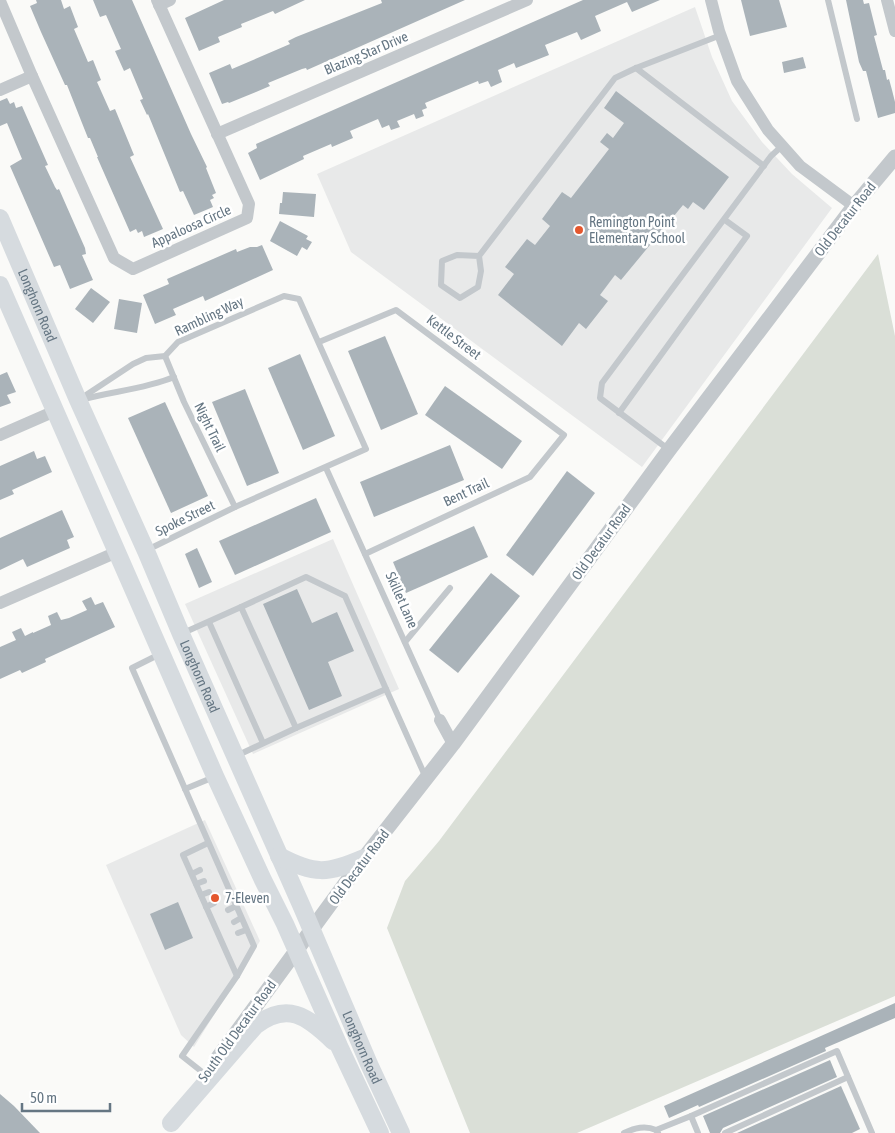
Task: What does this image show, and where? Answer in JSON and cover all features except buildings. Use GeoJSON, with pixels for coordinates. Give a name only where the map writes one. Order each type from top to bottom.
{"type":"FeatureCollection","features":[{"type":"Feature","properties":{"kind":"main road","name":"Longhorn Road"},"geometry":{"type":"LineString","coordinates":[[0,218],[78,400],[401,1133]]}},
{"type":"Feature","properties":{"kind":"main road","name":"Longhorn Road"},"geometry":{"type":"LineString","coordinates":[[0,285],[159,649],[380,1133]]}},
{"type":"Feature","properties":{"kind":"main road"},"geometry":{"type":"LineString","coordinates":[[55,411],[78,400]]}},
{"type":"Feature","properties":{"kind":"main road"},"geometry":{"type":"LineString","coordinates":[[159,649],[181,634]]}},
{"type":"Feature","properties":{"kind":"main road"},"geometry":{"type":"LineString","coordinates":[[279,856],[298,866],[321,872],[342,868],[364,858]]}},
{"type":"Feature","properties":{"kind":"main road"},"geometry":{"type":"LineString","coordinates":[[167,1128],[255,1026],[265,1018],[274,1014],[289,1012],[308,1018],[339,1046]]}},
{"type":"Feature","properties":{"kind":"street","name":"Blazing Star Drive"},"geometry":{"type":"LineString","coordinates":[[217,134],[527,0]]}},
{"type":"Feature","properties":{"kind":"street"},"geometry":{"type":"LineString","coordinates":[[711,0],[721,35],[738,81],[768,130],[800,166],[854,206]]}},
{"type":"Feature","properties":{"kind":"street"},"geometry":{"type":"LineString","coordinates":[[887,0],[895,31]]}},
{"type":"Feature","properties":{"kind":"street"},"geometry":{"type":"LineString","coordinates":[[0,1],[32,76],[0,90]]}},
{"type":"Feature","properties":{"kind":"street","name":"Appaloosa Circle"},"geometry":{"type":"LineString","coordinates":[[32,76],[114,258],[133,269],[247,218],[249,204],[217,134],[162,2]]}},
{"type":"Feature","properties":{"kind":"street","name":"Old Decatur Road"},"geometry":{"type":"LineString","coordinates":[[312,930],[364,858],[454,744],[669,450],[854,206],[895,157]]}},
{"type":"Feature","properties":{"kind":"street"},"geometry":{"type":"LineString","coordinates":[[0,434],[55,411]]}},
{"type":"Feature","properties":{"kind":"street"},"geometry":{"type":"LineString","coordinates":[[0,603],[117,552]]}},
{"type":"Feature","properties":{"kind":"street","name":"Skillet Lane"},"geometry":{"type":"LineString","coordinates":[[440,720],[454,744]]}},
{"type":"Feature","properties":{"kind":"street","name":"South Old Decatur Road"},"geometry":{"type":"LineString","coordinates":[[167,1128],[312,930]]}},
{"type":"Feature","properties":{"kind":"lane"},"geometry":{"type":"LineString","coordinates":[[828,0],[857,119]]}},
{"type":"Feature","properties":{"kind":"lane"},"geometry":{"type":"LineString","coordinates":[[479,256],[457,256],[442,261],[440,285],[460,298],[478,287],[481,271],[479,256],[614,78],[721,35]]}},
{"type":"Feature","properties":{"kind":"lane"},"geometry":{"type":"LineString","coordinates":[[636,68],[764,166]]}},
{"type":"Feature","properties":{"kind":"lane"},"geometry":{"type":"LineString","coordinates":[[669,450],[600,398],[602,383],[771,156],[782,146]]}},
{"type":"Feature","properties":{"kind":"lane"},"geometry":{"type":"LineString","coordinates":[[619,413],[746,236],[725,220]]}},
{"type":"Feature","properties":{"kind":"lane","name":"Rambling Way"},"geometry":{"type":"LineString","coordinates":[[165,356],[178,342],[284,296],[299,300],[366,449],[326,468]]}},
{"type":"Feature","properties":{"kind":"lane","name":"Kettle Street"},"geometry":{"type":"LineString","coordinates":[[319,342],[396,310],[564,435]]}},
{"type":"Feature","properties":{"kind":"lane"},"geometry":{"type":"LineString","coordinates":[[78,400],[133,364],[146,358],[165,356]]}},
{"type":"Feature","properties":{"kind":"lane","name":"Night Trail"},"geometry":{"type":"LineString","coordinates":[[165,356],[235,507]]}},
{"type":"Feature","properties":{"kind":"lane"},"geometry":{"type":"LineString","coordinates":[[78,400],[153,385],[174,377]]}},
{"type":"Feature","properties":{"kind":"lane","name":"Bent Trail"},"geometry":{"type":"LineString","coordinates":[[364,554],[530,477],[564,435]]}},
{"type":"Feature","properties":{"kind":"lane","name":"Spoke Street"},"geometry":{"type":"LineString","coordinates":[[146,551],[235,507],[326,468]]}},
{"type":"Feature","properties":{"kind":"lane","name":"Skillet Lane"},"geometry":{"type":"LineString","coordinates":[[326,468],[440,720]]}},
{"type":"Feature","properties":{"kind":"lane"},"geometry":{"type":"LineString","coordinates":[[181,634],[306,577],[345,596],[426,779]]}},
{"type":"Feature","properties":{"kind":"lane"},"geometry":{"type":"LineString","coordinates":[[405,642],[450,588]]}},
{"type":"Feature","properties":{"kind":"lane"},"geometry":{"type":"LineString","coordinates":[[241,607],[296,728]]}},
{"type":"Feature","properties":{"kind":"lane"},"geometry":{"type":"LineString","coordinates":[[209,622],[264,743]]}},
{"type":"Feature","properties":{"kind":"lane"},"geometry":{"type":"LineString","coordinates":[[159,649],[132,668],[254,946],[237,976],[182,1056],[206,1075]]}},
{"type":"Feature","properties":{"kind":"lane"},"geometry":{"type":"LineString","coordinates":[[235,756],[386,689]]}},
{"type":"Feature","properties":{"kind":"lane"},"geometry":{"type":"LineString","coordinates":[[185,789],[216,776]]}},
{"type":"Feature","properties":{"kind":"lane"},"geometry":{"type":"LineString","coordinates":[[208,843],[183,854],[237,976]]}},
{"type":"Feature","properties":{"kind":"lane"},"geometry":{"type":"LineString","coordinates":[[208,866],[217,862]]}},
{"type":"Feature","properties":{"kind":"lane"},"geometry":{"type":"LineString","coordinates":[[192,874],[200,870]]}},
{"type":"Feature","properties":{"kind":"lane"},"geometry":{"type":"LineString","coordinates":[[214,876],[222,873]]}},
{"type":"Feature","properties":{"kind":"lane"},"geometry":{"type":"LineString","coordinates":[[196,884],[204,881]]}},
{"type":"Feature","properties":{"kind":"lane"},"geometry":{"type":"LineString","coordinates":[[219,888],[226,884]]}},
{"type":"Feature","properties":{"kind":"lane"},"geometry":{"type":"LineString","coordinates":[[201,895],[209,892]]}},
{"type":"Feature","properties":{"kind":"lane"},"geometry":{"type":"LineString","coordinates":[[224,899],[231,895]]}},
{"type":"Feature","properties":{"kind":"lane"},"geometry":{"type":"LineString","coordinates":[[206,907],[214,903]]}},
{"type":"Feature","properties":{"kind":"lane"},"geometry":{"type":"LineString","coordinates":[[228,910],[236,906]]}},
{"type":"Feature","properties":{"kind":"lane"},"geometry":{"type":"LineString","coordinates":[[211,917],[219,914]]}},
{"type":"Feature","properties":{"kind":"lane"},"geometry":{"type":"LineString","coordinates":[[234,922],[241,918]]}},
{"type":"Feature","properties":{"kind":"lane"},"geometry":{"type":"LineString","coordinates":[[216,930],[224,926]]}},
{"type":"Feature","properties":{"kind":"lane"},"geometry":{"type":"LineString","coordinates":[[238,933],[246,930]]}},
{"type":"Feature","properties":{"kind":"lane"},"geometry":{"type":"LineString","coordinates":[[222,941],[229,938]]}},
{"type":"Feature","properties":{"kind":"lane"},"geometry":{"type":"LineString","coordinates":[[624,1133],[647,1126],[657,1132],[838,1051],[872,1133]]}},
{"type":"Feature","properties":{"kind":"lane"},"geometry":{"type":"LineString","coordinates":[[725,1133],[848,1077]]}},
{"type":"Feature","properties":{"kind":"lane"},"geometry":{"type":"LineString","coordinates":[[691,1116],[698,1133]]}},
{"type":"Feature","properties":{"kind":"shaded area","name":"Remington Point Elementary School"},"geometry":{"type":"Polygon","coordinates":[[[695,7],[712,57],[732,101],[762,142],[792,174],[832,208],[642,467],[351,252],[317,174],[695,7]]]}},
{"type":"Feature","properties":{"kind":"shaded area"},"geometry":{"type":"Polygon","coordinates":[[[878,254],[895,336],[895,996],[577,1133],[470,1133],[387,928],[405,881],[439,841],[878,254]]]}},
{"type":"Feature","properties":{"kind":"shaded area"},"geometry":{"type":"Polygon","coordinates":[[[333,539],[399,689],[253,754],[185,604],[333,539]]]}},
{"type":"Feature","properties":{"kind":"shaded area"},"geometry":{"type":"Polygon","coordinates":[[[205,820],[260,941],[194,1047],[181,1035],[106,865],[205,820]]]}},
{"type":"Feature","properties":{"kind":"place","name":"Remington Point Elementary School"},"geometry":{"type":"Point","coordinates":[579,230]}},
{"type":"Feature","properties":{"kind":"place","name":"7-Eleven"},"geometry":{"type":"Point","coordinates":[215,898]}}]}
